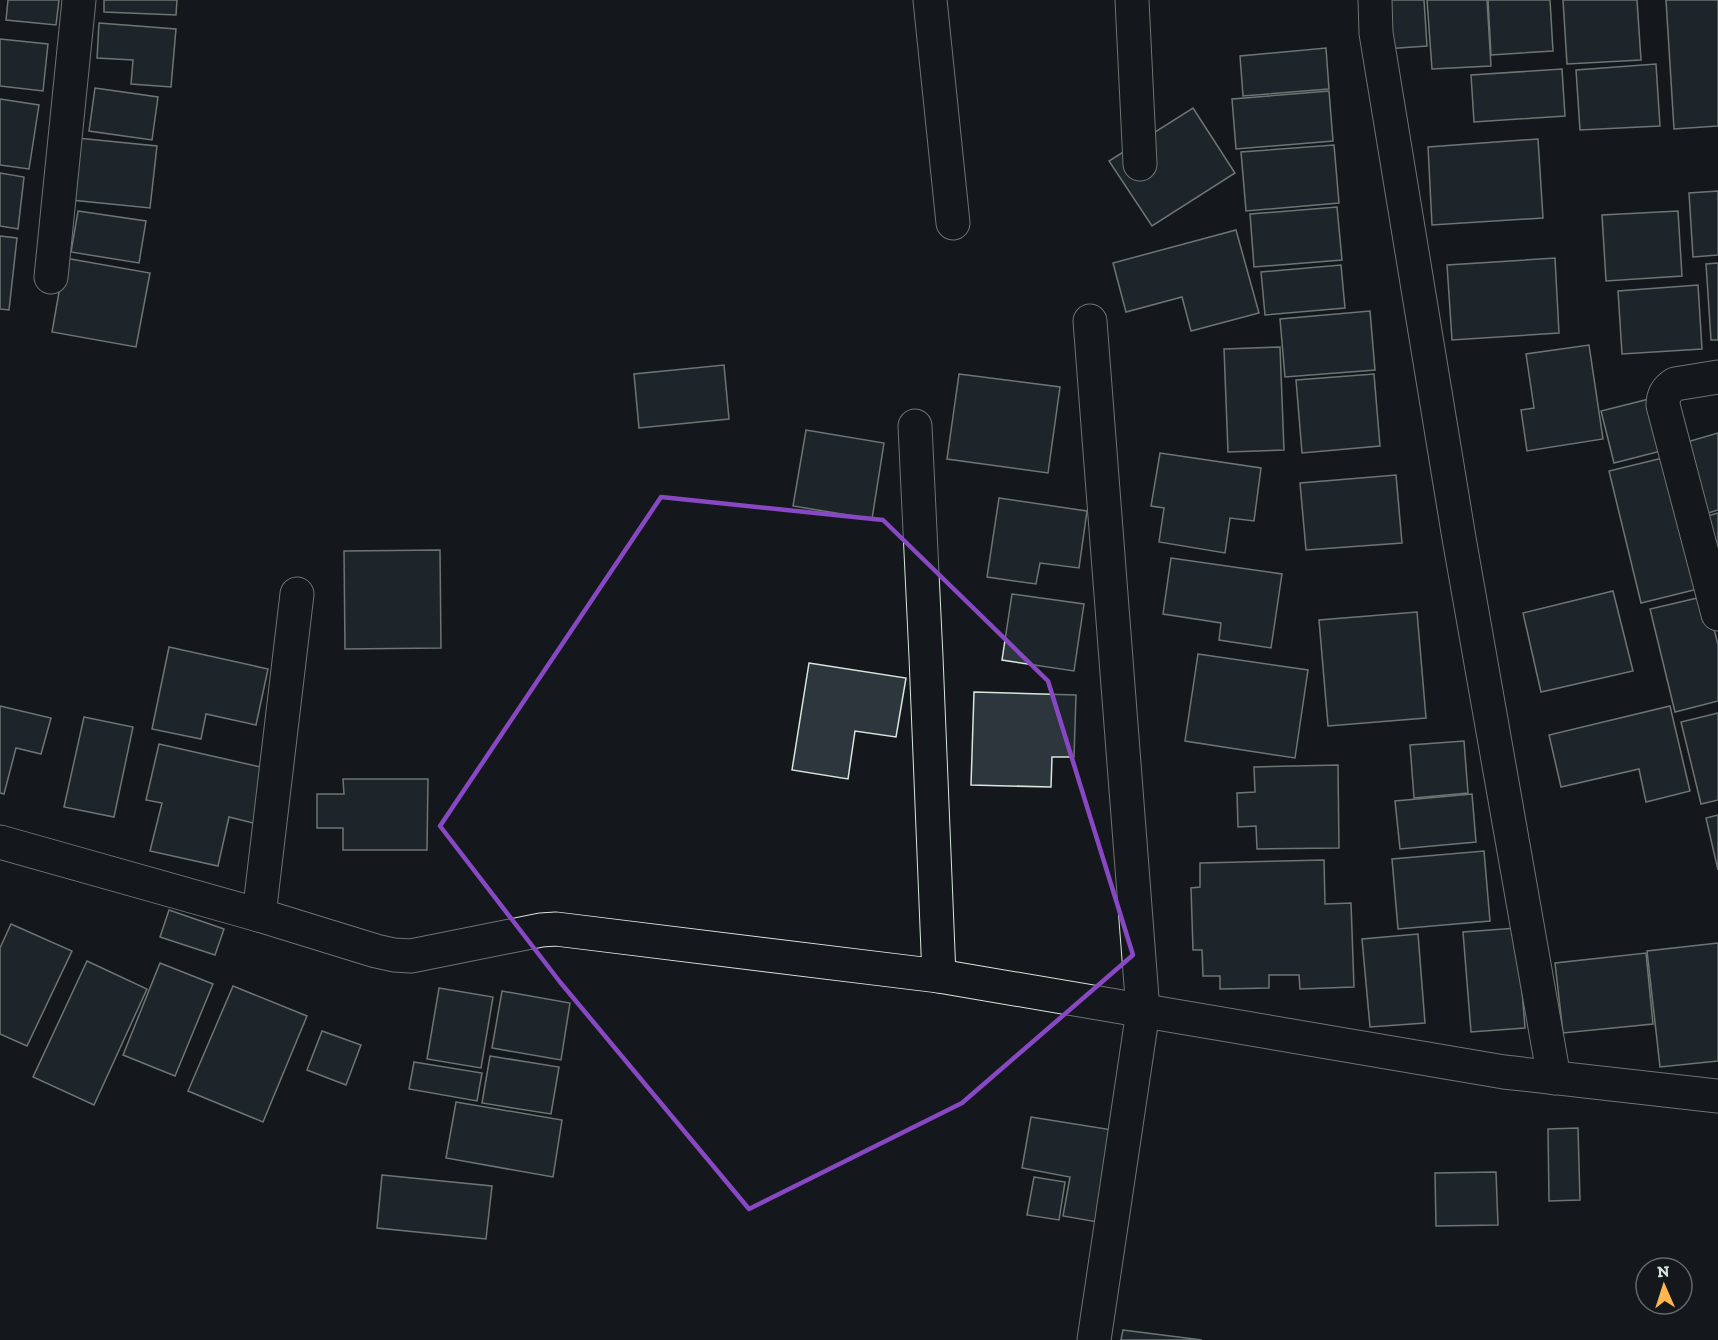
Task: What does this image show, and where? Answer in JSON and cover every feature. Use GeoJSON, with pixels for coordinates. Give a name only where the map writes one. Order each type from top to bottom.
{"type":"FeatureCollection","features":[{"type":"Feature","properties":{"kind":"street"},"geometry":{"type":"LineString","coordinates":[[51,277],[79,0]]}},
{"type":"Feature","properties":{"kind":"street"},"geometry":{"type":"LineString","coordinates":[[930,0],[953,223]]}},
{"type":"Feature","properties":{"kind":"street"},"geometry":{"type":"LineString","coordinates":[[1132,0],[1140,164]]}},
{"type":"Feature","properties":{"kind":"street"},"geometry":{"type":"LineString","coordinates":[[1376,0],[1376,33],[1449,480],[1554,1078]]}},
{"type":"Feature","properties":{"kind":"street"},"geometry":{"type":"LineString","coordinates":[[1090,321],[1143,1011],[1094,1340]]}},
{"type":"Feature","properties":{"kind":"street"},"geometry":{"type":"LineString","coordinates":[[1718,377],[1675,384],[1665,393],[1663,405],[1718,614]]}},
{"type":"Feature","properties":{"kind":"street"},"geometry":{"type":"LineString","coordinates":[[915,426],[939,976]]}},
{"type":"Feature","properties":{"kind":"street"},"geometry":{"type":"LineString","coordinates":[[259,915],[297,594]]}},
{"type":"Feature","properties":{"kind":"street"},"geometry":{"type":"LineString","coordinates":[[0,842],[394,955],[411,956],[556,929],[939,976],[1503,1072],[1718,1096]]}},
{"type":"Feature","properties":{"kind":"highlighted area"},"geometry":{"type":"Polygon","coordinates":[[[661,497],[883,520],[1048,681],[1133,955],[962,1103],[749,1209],[560,982],[440,826],[661,497]]]}},
{"type":"Feature","properties":{"kind":"building"},"geometry":{"type":"Polygon","coordinates":[[[8,0],[59,0],[56,25],[6,20],[8,0]]]}},
{"type":"Feature","properties":{"kind":"building"},"geometry":{"type":"Polygon","coordinates":[[[104,0],[177,0],[176,15],[104,12],[104,0]]]}},
{"type":"Feature","properties":{"kind":"building"},"geometry":{"type":"Polygon","coordinates":[[[1382,0],[1424,0],[1427,46],[1385,49],[1382,0]]]}},
{"type":"Feature","properties":{"kind":"building"},"geometry":{"type":"Polygon","coordinates":[[[1427,0],[1487,0],[1491,66],[1432,69],[1427,0]]]}},
{"type":"Feature","properties":{"kind":"building"},"geometry":{"type":"Polygon","coordinates":[[[1488,0],[1550,0],[1553,51],[1491,55],[1488,0]]]}},
{"type":"Feature","properties":{"kind":"building"},"geometry":{"type":"Polygon","coordinates":[[[1563,0],[1637,0],[1641,60],[1567,64],[1563,0]]]}},
{"type":"Feature","properties":{"kind":"building"},"geometry":{"type":"Polygon","coordinates":[[[1666,0],[1718,0],[1718,126],[1674,129],[1666,0]]]}},
{"type":"Feature","properties":{"kind":"building"},"geometry":{"type":"Polygon","coordinates":[[[99,23],[176,29],[171,87],[131,84],[133,60],[97,58],[99,23]]]}},
{"type":"Feature","properties":{"kind":"building"},"geometry":{"type":"Polygon","coordinates":[[[0,39],[48,44],[43,91],[0,86],[0,39]]]}},
{"type":"Feature","properties":{"kind":"building"},"geometry":{"type":"Polygon","coordinates":[[[1326,48],[1329,89],[1243,96],[1240,56],[1326,48]]]}},
{"type":"Feature","properties":{"kind":"building"},"geometry":{"type":"Polygon","coordinates":[[[1656,64],[1660,126],[1580,130],[1576,70],[1656,64]]]}},
{"type":"Feature","properties":{"kind":"building"},"geometry":{"type":"Polygon","coordinates":[[[1562,69],[1565,116],[1474,122],[1471,75],[1562,69]]]}},
{"type":"Feature","properties":{"kind":"building"},"geometry":{"type":"Polygon","coordinates":[[[95,88],[158,97],[152,140],[89,131],[95,88]]]}},
{"type":"Feature","properties":{"kind":"building"},"geometry":{"type":"Polygon","coordinates":[[[1329,91],[1333,141],[1236,149],[1232,99],[1329,91]]]}},
{"type":"Feature","properties":{"kind":"building"},"geometry":{"type":"Polygon","coordinates":[[[0,99],[39,105],[29,169],[0,165],[0,99]]]}},
{"type":"Feature","properties":{"kind":"building"},"geometry":{"type":"Polygon","coordinates":[[[1193,108],[1235,173],[1152,226],[1109,161],[1193,108]]]}},
{"type":"Feature","properties":{"kind":"building"},"geometry":{"type":"Polygon","coordinates":[[[77,138],[157,146],[150,208],[71,200],[77,138]]]}},
{"type":"Feature","properties":{"kind":"building"},"geometry":{"type":"Polygon","coordinates":[[[1538,139],[1543,218],[1432,225],[1428,147],[1538,139]]]}},
{"type":"Feature","properties":{"kind":"building"},"geometry":{"type":"Polygon","coordinates":[[[1334,145],[1339,203],[1246,211],[1241,152],[1334,145]]]}},
{"type":"Feature","properties":{"kind":"building"},"geometry":{"type":"Polygon","coordinates":[[[0,173],[24,177],[18,229],[0,226],[0,173]]]}},
{"type":"Feature","properties":{"kind":"building"},"geometry":{"type":"Polygon","coordinates":[[[1718,191],[1718,255],[1693,257],[1689,193],[1718,191]]]}},
{"type":"Feature","properties":{"kind":"building"},"geometry":{"type":"Polygon","coordinates":[[[1337,207],[1342,260],[1254,267],[1250,214],[1337,207]]]}},
{"type":"Feature","properties":{"kind":"building"},"geometry":{"type":"Polygon","coordinates":[[[78,211],[146,221],[139,263],[71,252],[78,211]]]}},
{"type":"Feature","properties":{"kind":"building"},"geometry":{"type":"Polygon","coordinates":[[[1678,211],[1682,276],[1606,281],[1602,215],[1678,211]]]}},
{"type":"Feature","properties":{"kind":"building"},"geometry":{"type":"Polygon","coordinates":[[[1236,230],[1259,313],[1191,331],[1182,297],[1126,312],[1113,263],[1236,230]]]}},
{"type":"Feature","properties":{"kind":"building"},"geometry":{"type":"Polygon","coordinates":[[[0,236],[17,238],[9,310],[0,309],[0,236]]]}},
{"type":"Feature","properties":{"kind":"building"},"geometry":{"type":"Polygon","coordinates":[[[65,258],[150,273],[136,347],[52,332],[65,258]]]}},
{"type":"Feature","properties":{"kind":"building"},"geometry":{"type":"Polygon","coordinates":[[[1555,258],[1559,333],[1452,340],[1447,265],[1555,258]]]}},
{"type":"Feature","properties":{"kind":"building"},"geometry":{"type":"Polygon","coordinates":[[[1718,263],[1718,340],[1711,340],[1706,264],[1718,263]]]}},
{"type":"Feature","properties":{"kind":"building"},"geometry":{"type":"Polygon","coordinates":[[[1341,265],[1345,308],[1265,315],[1261,272],[1341,265]]]}},
{"type":"Feature","properties":{"kind":"building"},"geometry":{"type":"Polygon","coordinates":[[[1698,285],[1702,349],[1622,354],[1618,291],[1698,285]]]}},
{"type":"Feature","properties":{"kind":"building"},"geometry":{"type":"Polygon","coordinates":[[[1370,311],[1375,370],[1285,377],[1280,319],[1370,311]]]}},
{"type":"Feature","properties":{"kind":"building"},"geometry":{"type":"Polygon","coordinates":[[[1589,345],[1603,439],[1527,451],[1521,410],[1534,408],[1526,354],[1589,345]]]}},
{"type":"Feature","properties":{"kind":"building"},"geometry":{"type":"Polygon","coordinates":[[[1280,347],[1284,450],[1228,452],[1224,349],[1280,347]]]}},
{"type":"Feature","properties":{"kind":"building"},"geometry":{"type":"Polygon","coordinates":[[[724,365],[729,419],[639,428],[634,374],[724,365]]]}},
{"type":"Feature","properties":{"kind":"building"},"geometry":{"type":"Polygon","coordinates":[[[959,374],[1060,387],[1048,473],[947,459],[959,374]]]}},
{"type":"Feature","properties":{"kind":"building"},"geometry":{"type":"Polygon","coordinates":[[[1374,374],[1380,446],[1302,453],[1296,380],[1374,374]]]}},
{"type":"Feature","properties":{"kind":"building"},"geometry":{"type":"Polygon","coordinates":[[[1649,399],[1661,451],[1614,463],[1601,411],[1649,399]]]}},
{"type":"Feature","properties":{"kind":"building"},"geometry":{"type":"Polygon","coordinates":[[[806,430],[884,443],[872,519],[793,506],[806,430]]]}},
{"type":"Feature","properties":{"kind":"building"},"geometry":{"type":"Polygon","coordinates":[[[1718,433],[1718,510],[1708,513],[1687,442],[1718,433]]]}},
{"type":"Feature","properties":{"kind":"building"},"geometry":{"type":"Polygon","coordinates":[[[1160,453],[1261,468],[1254,521],[1230,518],[1225,553],[1159,542],[1164,508],[1151,506],[1160,453]]]}},
{"type":"Feature","properties":{"kind":"building"},"geometry":{"type":"Polygon","coordinates":[[[1671,456],[1702,588],[1641,603],[1609,471],[1671,456]]]}},
{"type":"Feature","properties":{"kind":"building"},"geometry":{"type":"Polygon","coordinates":[[[1396,475],[1402,543],[1306,550],[1300,483],[1396,475]]]}},
{"type":"Feature","properties":{"kind":"building"},"geometry":{"type":"Polygon","coordinates":[[[999,498],[1087,511],[1079,568],[1040,563],[1036,584],[987,577],[999,498]]]}},
{"type":"Feature","properties":{"kind":"building"},"geometry":{"type":"Polygon","coordinates":[[[1718,513],[1718,563],[1704,517],[1718,513]]]}},
{"type":"Feature","properties":{"kind":"building"},"geometry":{"type":"Polygon","coordinates":[[[440,550],[441,648],[345,649],[344,551],[440,550]]]}},
{"type":"Feature","properties":{"kind":"building"},"geometry":{"type":"Polygon","coordinates":[[[1171,558],[1282,574],[1271,648],[1219,640],[1221,623],[1163,614],[1171,558]]]}},
{"type":"Feature","properties":{"kind":"building"},"geometry":{"type":"Polygon","coordinates":[[[1613,591],[1633,671],[1541,692],[1523,613],[1613,591]]]}},
{"type":"Feature","properties":{"kind":"building"},"geometry":{"type":"Polygon","coordinates":[[[1012,594],[1084,604],[1074,671],[1002,660],[1012,594]]]}},
{"type":"Feature","properties":{"kind":"building"},"geometry":{"type":"Polygon","coordinates":[[[1706,596],[1718,645],[1718,701],[1675,712],[1650,609],[1706,596]]]}},
{"type":"Feature","properties":{"kind":"building"},"geometry":{"type":"Polygon","coordinates":[[[1417,612],[1426,718],[1328,726],[1319,620],[1417,612]]]}},
{"type":"Feature","properties":{"kind":"building"},"geometry":{"type":"Polygon","coordinates":[[[169,647],[268,669],[256,725],[206,714],[201,739],[152,729],[169,647]]]}},
{"type":"Feature","properties":{"kind":"building"},"geometry":{"type":"Polygon","coordinates":[[[1198,654],[1308,670],[1295,758],[1185,741],[1198,654]]]}},
{"type":"Feature","properties":{"kind":"building"},"geometry":{"type":"Polygon","coordinates":[[[809,663],[906,678],[896,737],[855,731],[848,779],[792,770],[809,663]]]}},
{"type":"Feature","properties":{"kind":"building"},"geometry":{"type":"Polygon","coordinates":[[[974,692],[1076,695],[1074,757],[1052,757],[1051,787],[971,785],[974,692]]]}},
{"type":"Feature","properties":{"kind":"building"},"geometry":{"type":"Polygon","coordinates":[[[0,706],[51,718],[41,754],[16,748],[4,794],[0,793],[0,706]]]}},
{"type":"Feature","properties":{"kind":"building"},"geometry":{"type":"Polygon","coordinates":[[[1670,706],[1690,791],[1646,802],[1639,769],[1561,787],[1549,735],[1670,706]]]}},
{"type":"Feature","properties":{"kind":"building"},"geometry":{"type":"Polygon","coordinates":[[[1718,713],[1718,800],[1701,804],[1681,722],[1718,713]]]}},
{"type":"Feature","properties":{"kind":"building"},"geometry":{"type":"Polygon","coordinates":[[[84,717],[133,727],[114,817],[64,807],[84,717]]]}},
{"type":"Feature","properties":{"kind":"building"},"geometry":{"type":"Polygon","coordinates":[[[1464,741],[1468,793],[1414,798],[1410,745],[1464,741]]]}},
{"type":"Feature","properties":{"kind":"building"},"geometry":{"type":"Polygon","coordinates":[[[159,744],[274,770],[261,825],[229,817],[218,866],[150,851],[162,803],[146,800],[159,744]]]}},
{"type":"Feature","properties":{"kind":"building"},"geometry":{"type":"Polygon","coordinates":[[[1338,765],[1339,848],[1257,849],[1256,826],[1238,827],[1237,793],[1255,792],[1254,767],[1338,765]]]}},
{"type":"Feature","properties":{"kind":"building"},"geometry":{"type":"Polygon","coordinates":[[[343,779],[428,779],[427,850],[343,850],[343,828],[317,828],[317,794],[344,794],[343,779]]]}},
{"type":"Feature","properties":{"kind":"building"},"geometry":{"type":"Polygon","coordinates":[[[1472,794],[1476,842],[1400,849],[1395,801],[1472,794]]]}},
{"type":"Feature","properties":{"kind":"building"},"geometry":{"type":"Polygon","coordinates":[[[1718,815],[1718,870],[1706,818],[1718,815]]]}},
{"type":"Feature","properties":{"kind":"building"},"geometry":{"type":"Polygon","coordinates":[[[1484,851],[1490,921],[1398,929],[1392,859],[1484,851]]]}},
{"type":"Feature","properties":{"kind":"building"},"geometry":{"type":"Polygon","coordinates":[[[1324,860],[1325,904],[1351,903],[1354,987],[1300,989],[1299,975],[1269,975],[1269,988],[1220,989],[1220,976],[1203,976],[1202,950],[1193,950],[1191,888],[1200,887],[1200,863],[1324,860]]]}},
{"type":"Feature","properties":{"kind":"building"},"geometry":{"type":"Polygon","coordinates":[[[169,910],[224,929],[215,955],[160,937],[169,910]]]}},
{"type":"Feature","properties":{"kind":"building"},"geometry":{"type":"Polygon","coordinates":[[[11,924],[72,951],[27,1046],[0,1034],[0,948],[11,924]]]}},
{"type":"Feature","properties":{"kind":"building"},"geometry":{"type":"Polygon","coordinates":[[[1517,928],[1525,1028],[1471,1032],[1463,932],[1517,928]]]}},
{"type":"Feature","properties":{"kind":"building"},"geometry":{"type":"Polygon","coordinates":[[[1418,934],[1425,1023],[1370,1027],[1362,939],[1418,934]]]}},
{"type":"Feature","properties":{"kind":"building"},"geometry":{"type":"Polygon","coordinates":[[[1718,943],[1718,1061],[1660,1067],[1647,951],[1718,943]]]}},
{"type":"Feature","properties":{"kind":"building"},"geometry":{"type":"Polygon","coordinates":[[[1646,953],[1653,1024],[1563,1033],[1555,963],[1646,953]]]}},
{"type":"Feature","properties":{"kind":"building"},"geometry":{"type":"Polygon","coordinates":[[[87,961],[147,989],[94,1105],[33,1077],[87,961]]]}},
{"type":"Feature","properties":{"kind":"building"},"geometry":{"type":"Polygon","coordinates":[[[160,963],[213,984],[175,1076],[123,1055],[160,963]]]}},
{"type":"Feature","properties":{"kind":"building"},"geometry":{"type":"Polygon","coordinates":[[[233,986],[307,1016],[263,1122],[188,1091],[233,986]]]}},
{"type":"Feature","properties":{"kind":"building"},"geometry":{"type":"Polygon","coordinates":[[[439,988],[493,997],[481,1068],[427,1059],[439,988]]]}},
{"type":"Feature","properties":{"kind":"building"},"geometry":{"type":"Polygon","coordinates":[[[502,991],[570,1003],[561,1060],[492,1048],[502,991]]]}},
{"type":"Feature","properties":{"kind":"building"},"geometry":{"type":"Polygon","coordinates":[[[322,1031],[361,1045],[346,1085],[307,1070],[322,1031]]]}},
{"type":"Feature","properties":{"kind":"building"},"geometry":{"type":"Polygon","coordinates":[[[490,1056],[559,1067],[551,1114],[482,1103],[490,1056]]]}},
{"type":"Feature","properties":{"kind":"building"},"geometry":{"type":"Polygon","coordinates":[[[414,1062],[482,1073],[477,1101],[409,1089],[414,1062]]]}},
{"type":"Feature","properties":{"kind":"building"},"geometry":{"type":"Polygon","coordinates":[[[456,1102],[562,1120],[553,1177],[446,1158],[456,1102]]]}},
{"type":"Feature","properties":{"kind":"building"},"geometry":{"type":"Polygon","coordinates":[[[1031,1117],[1119,1131],[1103,1223],[1063,1216],[1070,1177],[1022,1168],[1031,1117]]]}},
{"type":"Feature","properties":{"kind":"building"},"geometry":{"type":"Polygon","coordinates":[[[1578,1128],[1580,1200],[1549,1201],[1548,1129],[1578,1128]]]}},
{"type":"Feature","properties":{"kind":"building"},"geometry":{"type":"Polygon","coordinates":[[[1496,1172],[1498,1225],[1436,1226],[1435,1173],[1496,1172]]]}},
{"type":"Feature","properties":{"kind":"building"},"geometry":{"type":"Polygon","coordinates":[[[382,1175],[492,1186],[486,1239],[377,1228],[382,1175]]]}},
{"type":"Feature","properties":{"kind":"building"},"geometry":{"type":"Polygon","coordinates":[[[1034,1177],[1065,1182],[1059,1220],[1027,1215],[1034,1177]]]}},
{"type":"Feature","properties":{"kind":"building"},"geometry":{"type":"Polygon","coordinates":[[[1123,1330],[1202,1340],[1121,1340],[1123,1330]]]}}]}
